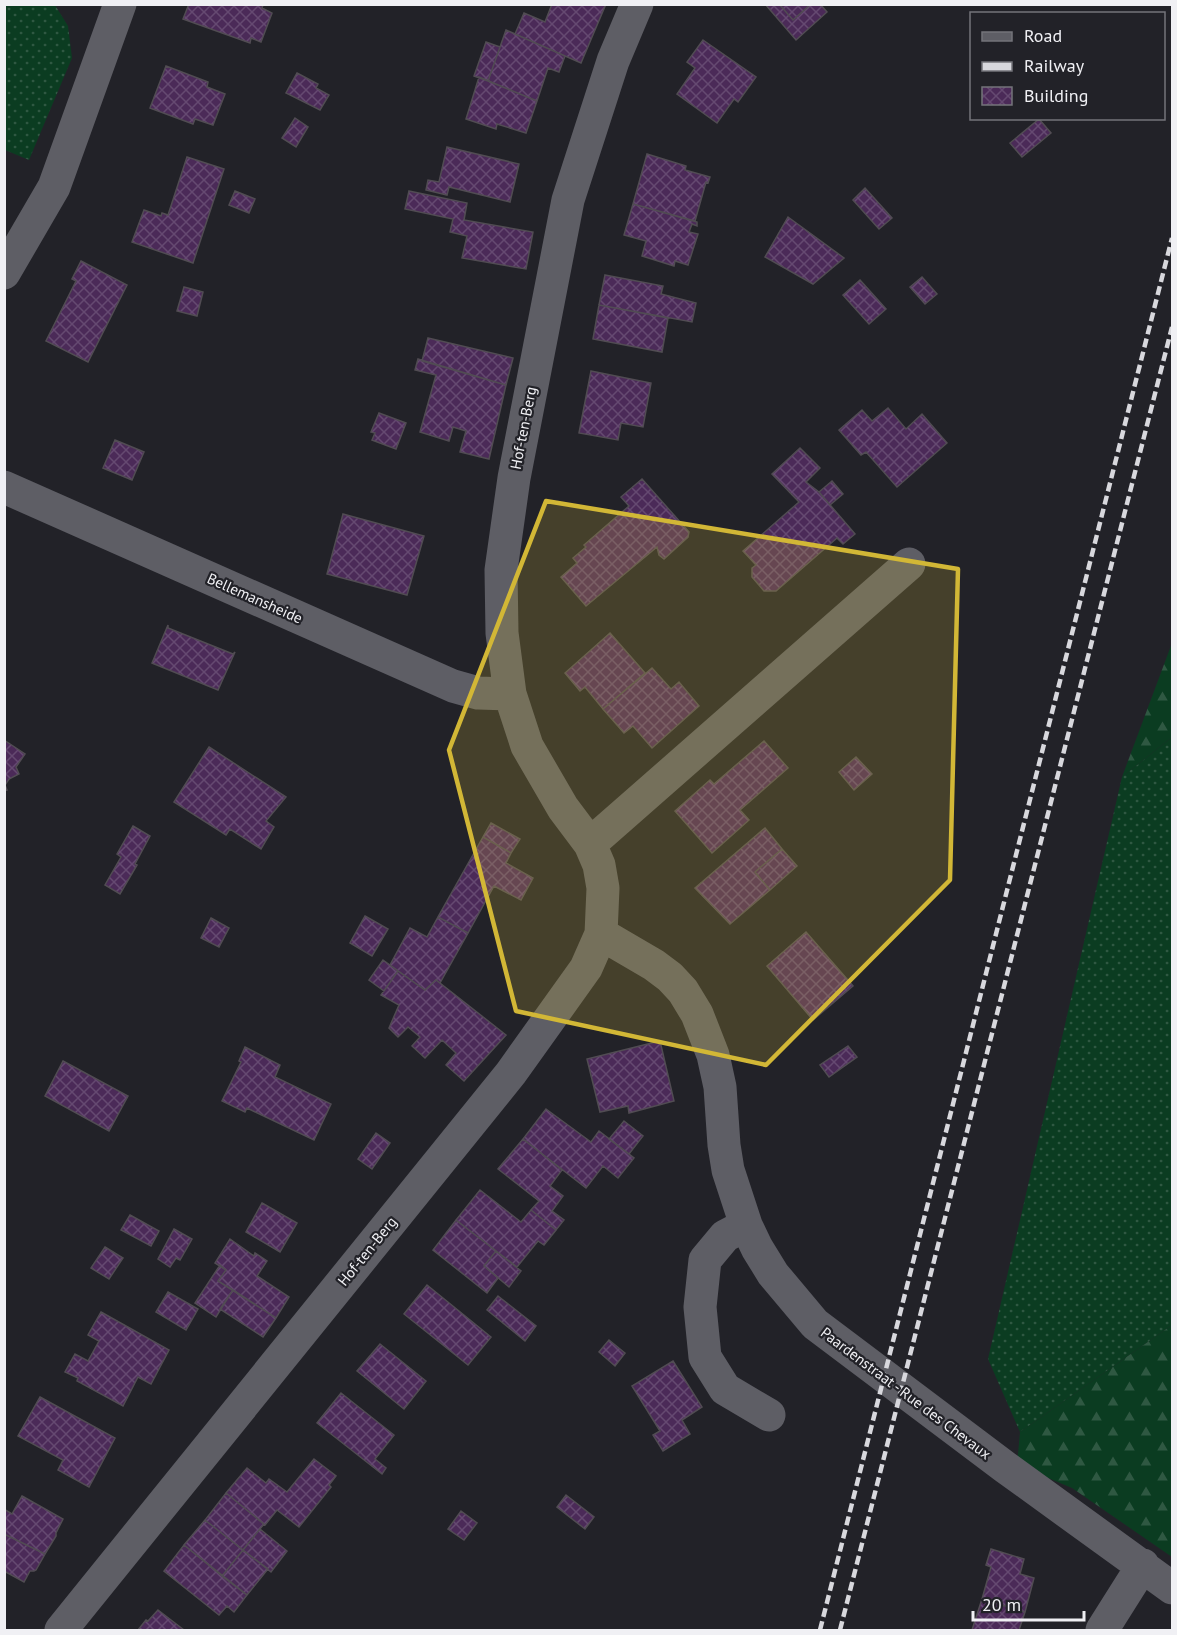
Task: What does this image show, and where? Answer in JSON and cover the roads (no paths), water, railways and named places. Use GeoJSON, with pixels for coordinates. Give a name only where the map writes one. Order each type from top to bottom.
{"type":"FeatureCollection","features":[{"type":"Feature","properties":{"kind":"street"},"geometry":{"type":"LineString","coordinates":[[4,273],[54,187],[120,4]]}},
{"type":"Feature","properties":{"kind":"street","name":"Hof-ten-Berg"},"geometry":{"type":"LineString","coordinates":[[61,1630],[511,1073],[586,968],[601,934],[603,888],[599,865],[590,844],[563,808],[527,746],[510,694],[501,633],[501,570],[514,478],[568,200],[613,62],[637,4]]}},
{"type":"Feature","properties":{"kind":"street","name":"Bellemansheide"},"geometry":{"type":"LineString","coordinates":[[4,487],[453,686],[478,693],[510,694]]}},
{"type":"Feature","properties":{"kind":"street"},"geometry":{"type":"LineString","coordinates":[[590,844],[909,564]]}},
{"type":"Feature","properties":{"kind":"street","name":"Paardenstraat - Rue des Chevaux"},"geometry":{"type":"LineString","coordinates":[[601,934],[670,977],[683,991],[697,1014],[713,1055],[720,1087],[728,1170],[746,1225],[773,1274],[814,1324],[1173,1588]]}},
{"type":"Feature","properties":{"kind":"street"},"geometry":{"type":"LineString","coordinates":[[746,1225],[724,1236],[705,1260],[700,1307],[705,1358],[725,1389],[769,1415]]}},
{"type":"Feature","properties":{"kind":"street"},"geometry":{"type":"LineString","coordinates":[[1102,1630],[1143,1565]]}},
{"type":"Feature","properties":{"kind":"railway"},"geometry":{"type":"LineString","coordinates":[[820,1630],[1172,238]]}},
{"type":"Feature","properties":{"kind":"railway"},"geometry":{"type":"LineString","coordinates":[[840,1630],[1172,327]]}}]}
